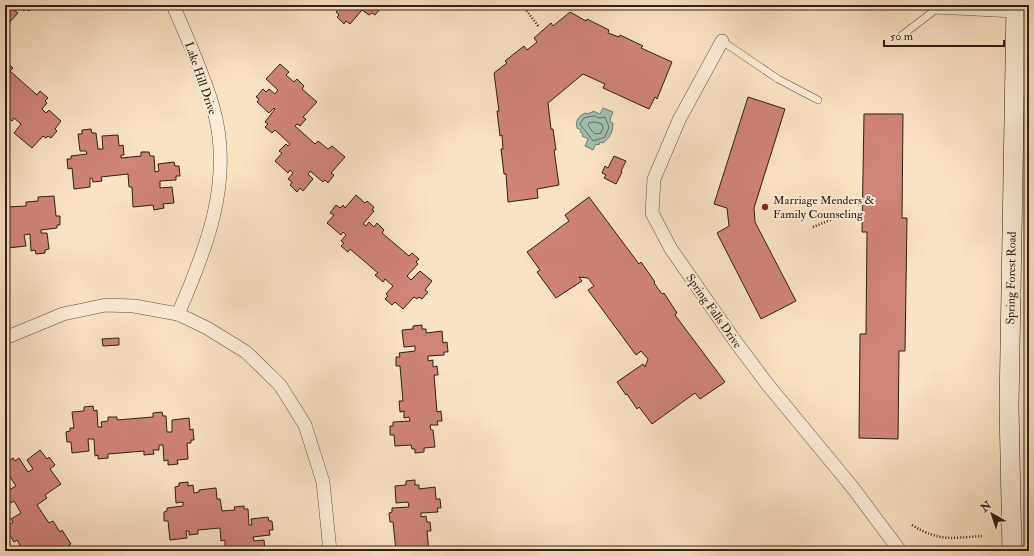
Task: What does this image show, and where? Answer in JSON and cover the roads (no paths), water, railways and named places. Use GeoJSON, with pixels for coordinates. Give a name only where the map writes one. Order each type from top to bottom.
{"type":"FeatureCollection","features":[{"type":"Feature","properties":{"kind":"main road","name":"Spring Forest Road"},"geometry":{"type":"LineString","coordinates":[[1012,551],[1009,407],[1021,11]]}},
{"type":"Feature","properties":{"kind":"street","name":"Lake Hill Drive"},"geometry":{"type":"LineString","coordinates":[[173,5],[206,85],[213,108],[219,142],[220,184],[210,232],[178,314]]}},
{"type":"Feature","properties":{"kind":"street","name":"Spring Falls Drive"},"geometry":{"type":"LineString","coordinates":[[722,41],[679,120],[654,179],[652,213],[671,248],[735,341],[770,388],[854,488],[900,551]]}},
{"type":"Feature","properties":{"kind":"street"},"geometry":{"type":"LineString","coordinates":[[5,338],[63,314],[106,305],[134,306],[178,314],[207,328],[246,352],[280,385],[304,424],[323,482],[330,551]]}},
{"type":"Feature","properties":{"kind":"lane"},"geometry":{"type":"LineString","coordinates":[[901,36],[934,7],[1021,11]]}},
{"type":"Feature","properties":{"kind":"lane"},"geometry":{"type":"LineString","coordinates":[[722,41],[778,79],[818,100]]}},
{"type":"Feature","properties":{"kind":"water"},"geometry":{"type":"Polygon","coordinates":[[[603,108],[613,112],[610,119],[610,122],[613,123],[611,134],[603,143],[600,142],[599,145],[596,144],[593,150],[585,146],[588,139],[582,136],[583,134],[580,132],[581,130],[577,128],[577,121],[579,117],[585,113],[589,114],[593,111],[600,114],[603,108]]]}},
{"type":"Feature","properties":{"kind":"place","name":"Marriage Menders & Family Counseling"},"geometry":{"type":"Point","coordinates":[765,207]}}]}
